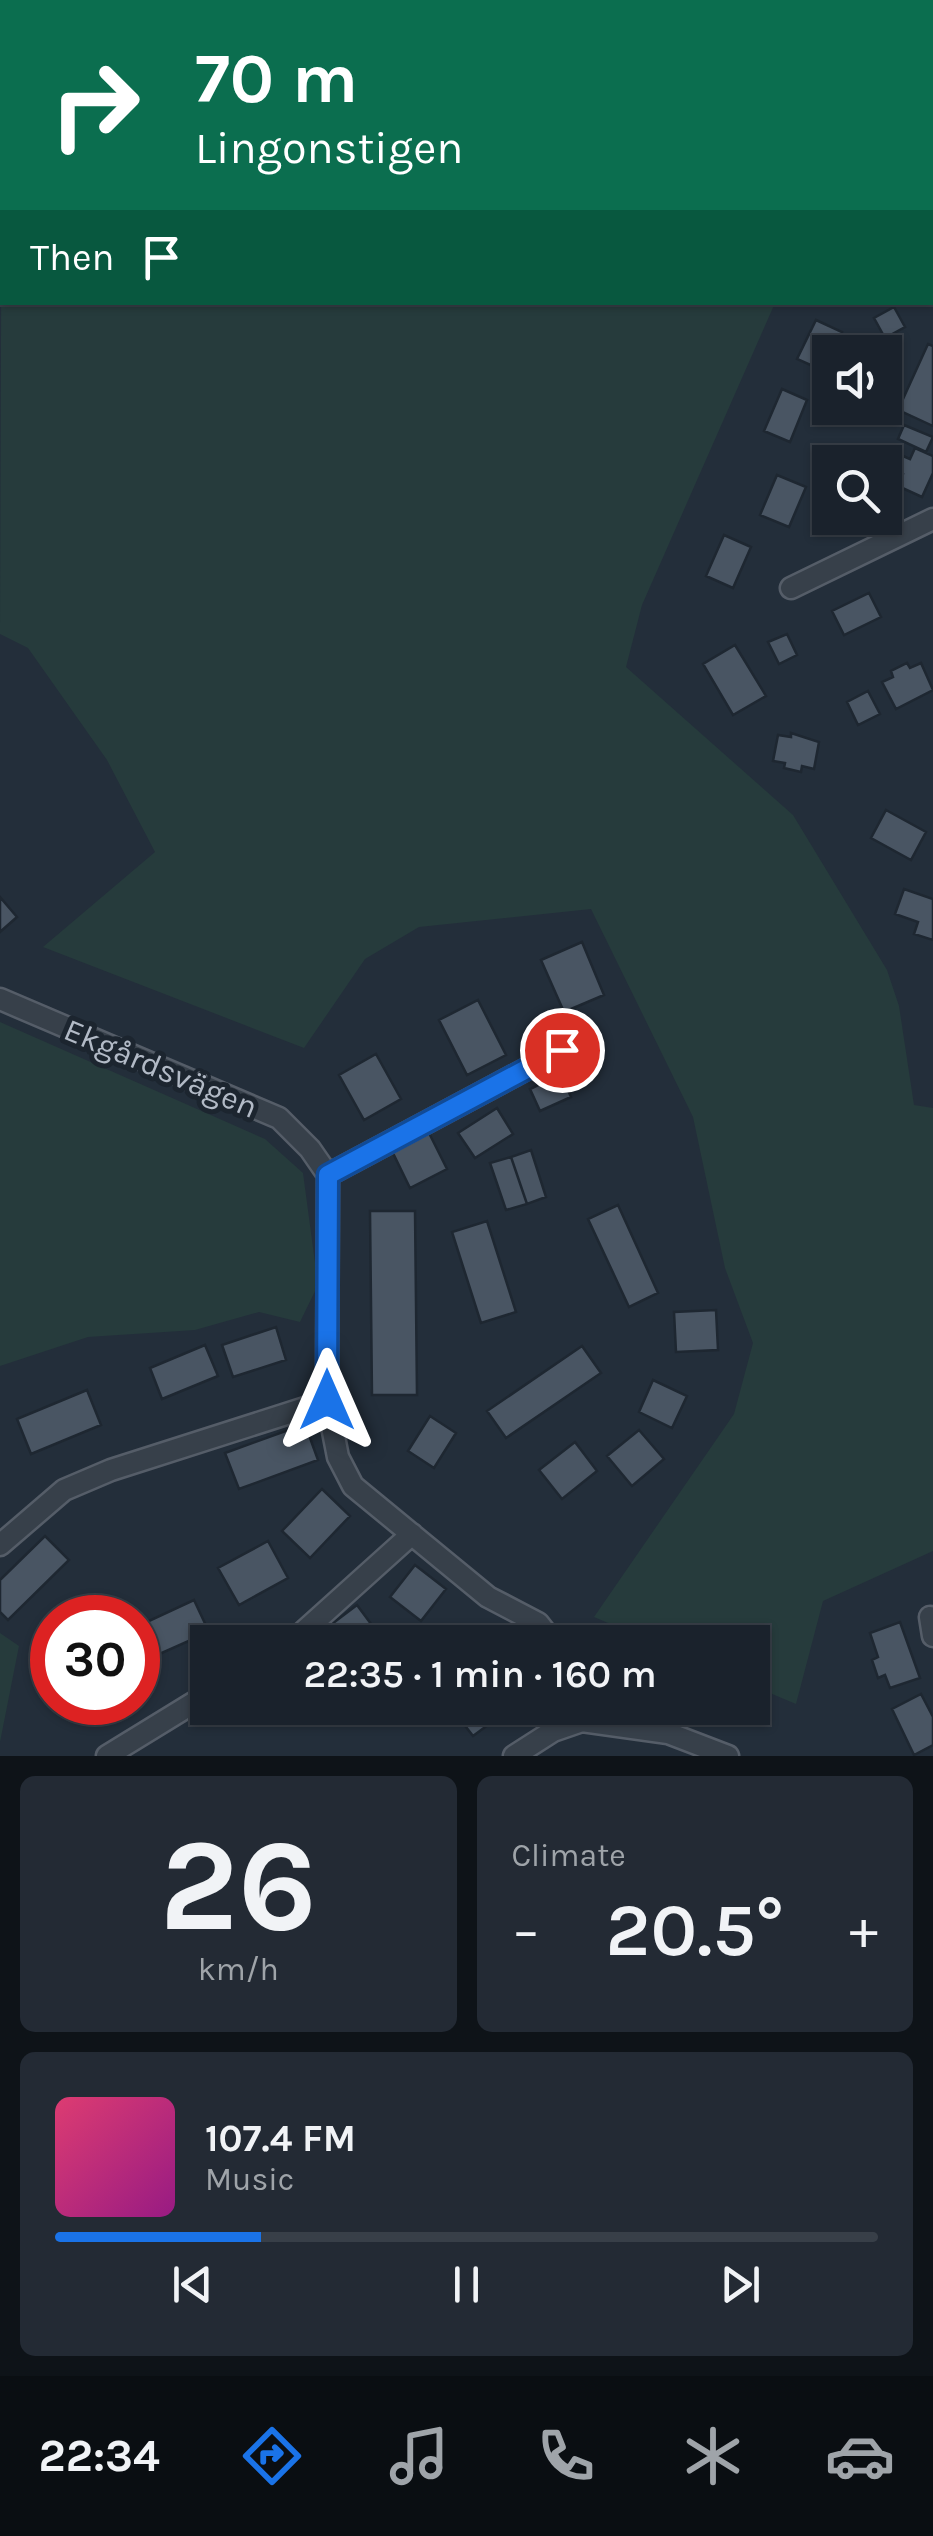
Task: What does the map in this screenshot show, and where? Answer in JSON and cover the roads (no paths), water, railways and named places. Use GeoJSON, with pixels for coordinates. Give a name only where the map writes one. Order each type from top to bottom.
{"type":"FeatureCollection","features":[{"type":"Feature","properties":{"kind":"street"},"geometry":{"type":"LineString","coordinates":[[792,588],[933,519]]}},
{"type":"Feature","properties":{"kind":"street","name":"Ekgårdsvägen"},"geometry":{"type":"LineString","coordinates":[[0,999],[279,1118],[328,1175]]}},
{"type":"Feature","properties":{"kind":"street"},"geometry":{"type":"LineString","coordinates":[[540,1625],[488,1598],[353,1486],[338,1457],[327,1400],[328,1175],[562,1050]]}},
{"type":"Feature","properties":{"kind":"street"},"geometry":{"type":"LineString","coordinates":[[0,1545],[64,1490],[111,1470],[327,1400]]}},
{"type":"Feature","properties":{"kind":"street"},"geometry":{"type":"LineString","coordinates":[[311,1625],[412,1534]]}},
{"type":"Feature","properties":{"kind":"street"},"geometry":{"type":"LineString","coordinates":[[107,1756],[190,1705]]}},
{"type":"Feature","properties":{"kind":"street"},"geometry":{"type":"LineString","coordinates":[[514,1756],[562,1725]]}},
{"type":"Feature","properties":{"kind":"street"},"geometry":{"type":"LineString","coordinates":[[631,1725],[668,1733],[728,1756]]}}]}
